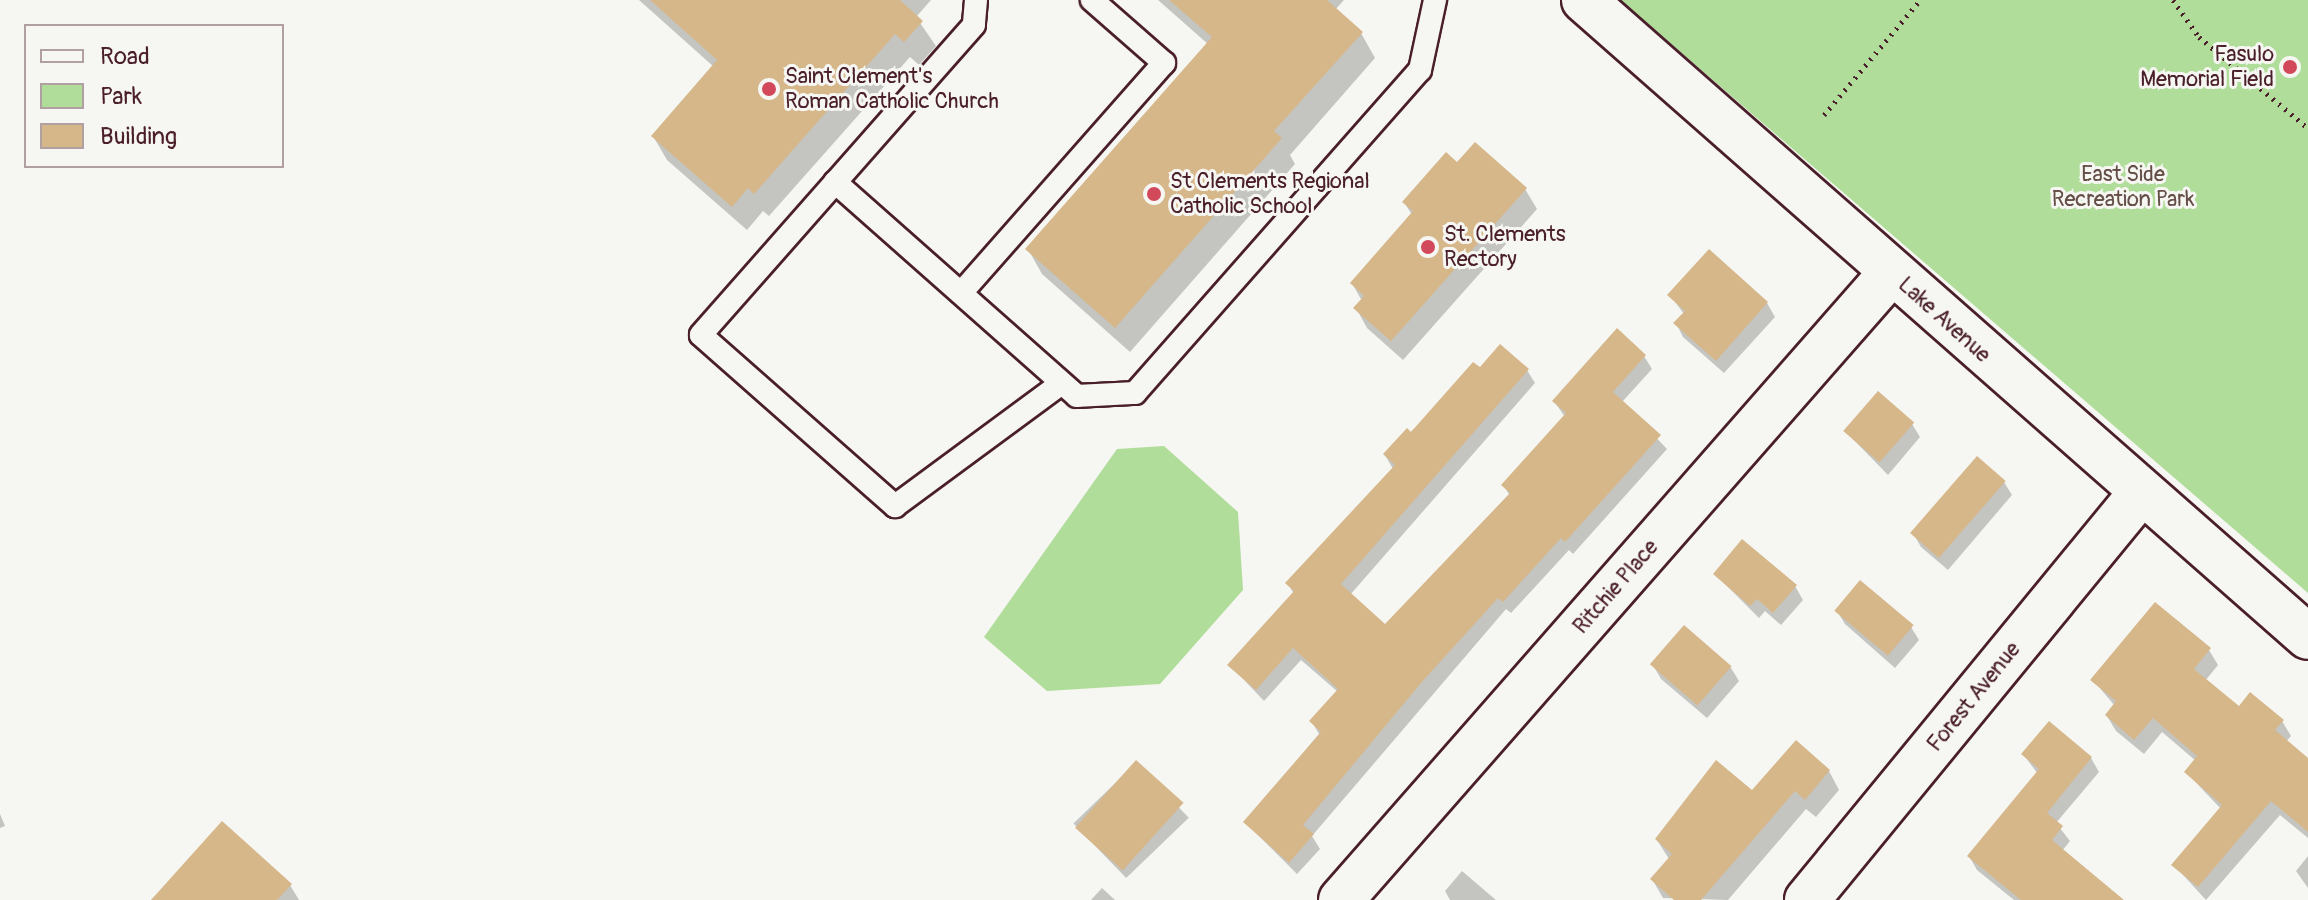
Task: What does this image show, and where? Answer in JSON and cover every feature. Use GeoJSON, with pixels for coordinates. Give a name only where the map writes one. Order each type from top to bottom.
{"type":"FeatureCollection","features":[{"type":"Feature","properties":{"kind":"street","name":"Lake Avenue"},"geometry":{"type":"LineString","coordinates":[[1584,0],[2140,494],[2308,637]]}},
{"type":"Feature","properties":{"kind":"street","name":"Ritchie Place"},"geometry":{"type":"LineString","coordinates":[[1341,900],[1891,273]]}},
{"type":"Feature","properties":{"kind":"street","name":"Forest Avenue"},"geometry":{"type":"LineString","coordinates":[[1827,893],[2140,494]]}},
{"type":"Feature","properties":{"kind":"lane"},"geometry":{"type":"LineString","coordinates":[[976,0],[974,25],[701,335],[895,506],[1070,390],[1135,393],[1420,70],[1435,0]]}},
{"type":"Feature","properties":{"kind":"lane"},"geometry":{"type":"LineString","coordinates":[[961,293],[1164,63],[1092,0]]}},
{"type":"Feature","properties":{"kind":"lane"},"geometry":{"type":"LineString","coordinates":[[835,182],[1070,390]]}},
{"type":"Feature","properties":{"kind":"path"},"geometry":{"type":"LineString","coordinates":[[1824,115],[1920,0]]}},
{"type":"Feature","properties":{"kind":"path"},"geometry":{"type":"LineString","coordinates":[[2173,0],[2199,37],[2308,128]]}},
{"type":"Feature","properties":{"kind":"green space","name":"East Side Recreation Park"},"geometry":{"type":"Polygon","coordinates":[[[1620,0],[2308,0],[2308,593],[1918,257],[1620,0]]]}},
{"type":"Feature","properties":{"kind":"green space"},"geometry":{"type":"Polygon","coordinates":[[[1164,446],[1238,512],[1243,590],[1160,684],[1047,691],[984,637],[1117,449],[1164,446]]]}},
{"type":"Feature","properties":{"kind":"building","name":"Saint Clement's Roman Catholic Church"},"geometry":{"type":"Polygon","coordinates":[[[650,0],[900,0],[923,21],[904,42],[895,34],[754,194],[748,188],[732,207],[651,136],[717,60],[650,0]]]}},
{"type":"Feature","properties":{"kind":"building","name":"St Clements Regional Catholic School"},"geometry":{"type":"Polygon","coordinates":[[[1169,0],[1327,0],[1363,32],[1274,131],[1282,138],[1115,328],[1025,249],[1212,37],[1169,0]]]}},
{"type":"Feature","properties":{"kind":"building","name":"St. Clements Rectory"},"geometry":{"type":"Polygon","coordinates":[[[1475,142],[1527,188],[1391,341],[1353,308],[1364,296],[1350,283],[1413,211],[1402,202],[1446,152],[1457,162],[1475,142]]]}},
{"type":"Feature","properties":{"kind":"building"},"geometry":{"type":"Polygon","coordinates":[[[1709,249],[1768,302],[1716,361],[1673,323],[1685,311],[1667,295],[1709,249]]]}},
{"type":"Feature","properties":{"kind":"building"},"geometry":{"type":"Polygon","coordinates":[[[1617,328],[1646,355],[1613,392],[1661,435],[1565,542],[1561,538],[1503,602],[1498,598],[1421,683],[1303,825],[1314,834],[1289,863],[1243,822],[1321,732],[1309,721],[1338,689],[1293,648],[1256,690],[1227,665],[1294,591],[1285,583],[1395,465],[1383,454],[1407,428],[1411,432],[1473,362],[1480,367],[1500,344],[1529,369],[1341,584],[1385,624],[1510,493],[1501,485],[1566,413],[1552,401],[1617,328]]]}},
{"type":"Feature","properties":{"kind":"building"},"geometry":{"type":"Polygon","coordinates":[[[1878,391],[1914,422],[1879,462],[1843,431],[1878,391]]]}},
{"type":"Feature","properties":{"kind":"building"},"geometry":{"type":"Polygon","coordinates":[[[1977,456],[2006,481],[1939,558],[1910,533],[1977,456]]]}},
{"type":"Feature","properties":{"kind":"building"},"geometry":{"type":"Polygon","coordinates":[[[1742,539],[1797,585],[1773,613],[1757,599],[1750,606],[1713,574],[1742,539]]]}},
{"type":"Feature","properties":{"kind":"building"},"geometry":{"type":"Polygon","coordinates":[[[1860,580],[1914,625],[1888,656],[1834,611],[1860,580]]]}},
{"type":"Feature","properties":{"kind":"building"},"geometry":{"type":"Polygon","coordinates":[[[2155,602],[2211,648],[2194,669],[2239,706],[2250,692],[2284,720],[2275,730],[2308,758],[2308,832],[2271,801],[2198,887],[2171,865],[2222,805],[2184,772],[2197,756],[2153,718],[2134,740],[2105,715],[2116,701],[2090,680],[2155,602]]]}},
{"type":"Feature","properties":{"kind":"building"},"geometry":{"type":"Polygon","coordinates":[[[1684,625],[1732,666],[1697,706],[1650,664],[1684,625]]]}},
{"type":"Feature","properties":{"kind":"building"},"geometry":{"type":"Polygon","coordinates":[[[2049,721],[2092,757],[2047,813],[2063,826],[2052,840],[2124,900],[2021,900],[1967,856],[2039,769],[2021,754],[2049,721]]]}},
{"type":"Feature","properties":{"kind":"building"},"geometry":{"type":"Polygon","coordinates":[[[1796,740],[1830,770],[1805,800],[1795,791],[1701,900],[1674,900],[1650,879],[1672,854],[1655,839],[1716,760],[1752,790],[1796,740]]]}},
{"type":"Feature","properties":{"kind":"building"},"geometry":{"type":"Polygon","coordinates":[[[1136,760],[1184,803],[1123,870],[1075,828],[1136,760]]]}},
{"type":"Feature","properties":{"kind":"building"},"geometry":{"type":"Polygon","coordinates":[[[222,821],[292,884],[277,900],[151,900],[222,821]]]}},
{"type":"Feature","properties":{"kind":"place","name":"Fasulo Memorial Field"},"geometry":{"type":"Point","coordinates":[2290,67]}},
{"type":"Feature","properties":{"kind":"place","name":"Saint Clement's Roman Catholic Church"},"geometry":{"type":"Point","coordinates":[769,89]}},
{"type":"Feature","properties":{"kind":"place","name":"St Clements Regional Catholic School"},"geometry":{"type":"Point","coordinates":[1154,194]}},
{"type":"Feature","properties":{"kind":"place","name":"St. Clements Rectory"},"geometry":{"type":"Point","coordinates":[1428,247]}}]}
